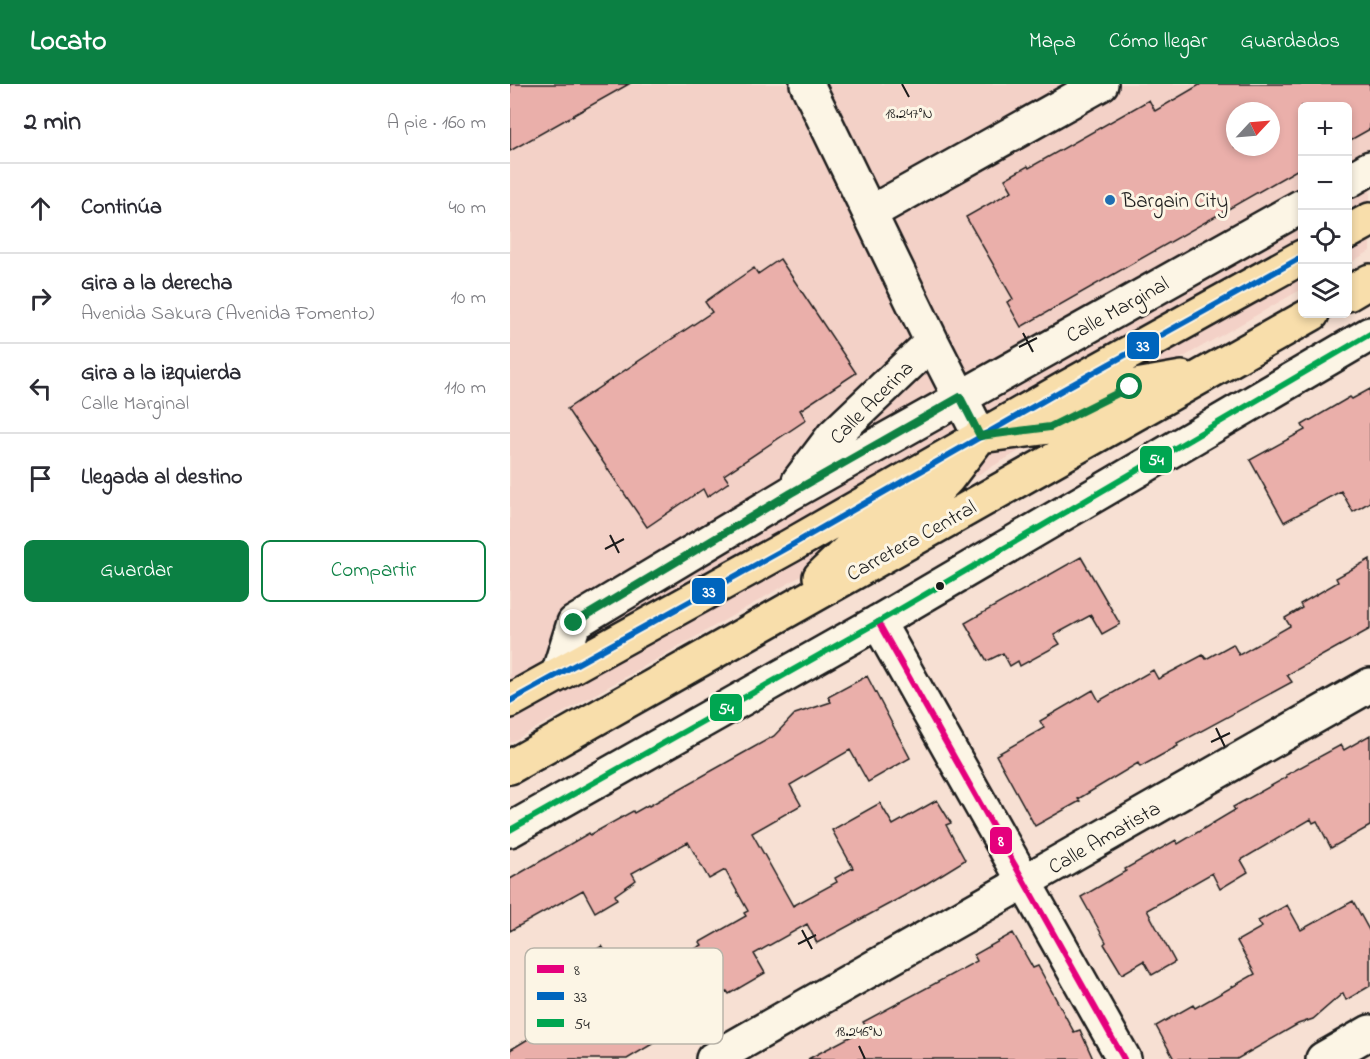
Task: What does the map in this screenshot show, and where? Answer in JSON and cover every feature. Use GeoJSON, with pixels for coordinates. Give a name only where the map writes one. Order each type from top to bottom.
{"type":"FeatureCollection","features":[{"type":"Feature","properties":{"kind":"main road"},"geometry":{"type":"LineString","coordinates":[[1352,229],[1370,220]]}},
{"type":"Feature","properties":{"kind":"main road"},"geometry":{"type":"LineString","coordinates":[[510,701],[1298,259]]}},
{"type":"Feature","properties":{"kind":"main road"},"geometry":{"type":"LineString","coordinates":[[1352,291],[1370,281]]}},
{"type":"Feature","properties":{"kind":"main road","name":"Carretera Central"},"geometry":{"type":"LineString","coordinates":[[510,767],[1305,318]]}},
{"type":"Feature","properties":{"kind":"main road"},"geometry":{"type":"LineString","coordinates":[[787,610],[860,539],[926,501],[948,478],[980,436],[1050,427],[1130,387],[1204,375]]}},
{"type":"Feature","properties":{"kind":"street"},"geometry":{"type":"LineString","coordinates":[[807,84],[980,436]]}},
{"type":"Feature","properties":{"kind":"street"},"geometry":{"type":"LineString","coordinates":[[870,213],[1101,84]]}},
{"type":"Feature","properties":{"kind":"street"},"geometry":{"type":"LineString","coordinates":[[1352,178],[1370,168]]}},
{"type":"Feature","properties":{"kind":"street","name":"Calle Marginal"},"geometry":{"type":"LineString","coordinates":[[558,674],[574,623],[791,493],[1298,208]]}},
{"type":"Feature","properties":{"kind":"street"},"geometry":{"type":"LineString","coordinates":[[510,830],[878,622],[1370,334]]}},
{"type":"Feature","properties":{"kind":"street","name":"Calle Acerina"},"geometry":{"type":"LineString","coordinates":[[791,493],[833,436],[932,342]]}},
{"type":"Feature","properties":{"kind":"street"},"geometry":{"type":"LineString","coordinates":[[878,622],[1124,1059]]}},
{"type":"Feature","properties":{"kind":"street","name":"Calle Amatista"},"geometry":{"type":"LineString","coordinates":[[712,1059],[1370,685]]}},
{"type":"Feature","properties":{"kind":"street"},"geometry":{"type":"LineString","coordinates":[[1323,1059],[1370,1032]]}},
{"type":"Feature","properties":{"kind":"shaded area"},"geometry":{"type":"Polygon","coordinates":[[[510,84],[1370,84],[1370,251],[1352,262],[1352,102],[1298,102],[1298,291],[510,743],[510,84]]]}},
{"type":"Feature","properties":{"kind":"building"},"geometry":{"type":"Polygon","coordinates":[[[510,84],[629,84],[510,151],[510,84]]]}},
{"type":"Feature","properties":{"kind":"building"},"geometry":{"type":"Polygon","coordinates":[[[1201,84],[1370,84],[1370,129],[1352,139],[1352,102],[1298,102],[1298,169],[1021,327],[1007,302],[1013,299],[966,217],[1012,191],[1005,179],[1028,166],[1029,168],[1149,100],[1155,111],[1201,84]]]}},
{"type":"Feature","properties":{"kind":"building"},"geometry":{"type":"Polygon","coordinates":[[[780,259],[856,373],[800,410],[806,420],[724,475],[729,482],[707,497],[703,489],[647,527],[567,409],[712,312],[705,302],[723,289],[754,268],[758,274],[780,259]]]}},
{"type":"Feature","properties":{"kind":"building"},"geometry":{"type":"Polygon","coordinates":[[[1370,389],[1370,502],[1353,512],[1341,491],[1284,522],[1250,460],[1305,430],[1302,425],[1350,397],[1352,399],[1370,389]]]}},
{"type":"Feature","properties":{"kind":"building"},"geometry":{"type":"Polygon","coordinates":[[[1081,557],[1120,624],[1102,634],[1091,615],[1054,635],[1060,644],[1020,666],[1018,661],[1010,666],[1003,653],[987,661],[965,623],[1081,557]]]}},
{"type":"Feature","properties":{"kind":"building"},"geometry":{"type":"Polygon","coordinates":[[[1370,559],[1370,629],[1287,675],[1292,682],[1177,744],[1178,746],[1140,767],[1138,763],[1078,799],[1080,801],[1035,826],[996,755],[1044,728],[1040,721],[1093,690],[1099,701],[1153,670],[1158,679],[1203,655],[1206,659],[1233,644],[1239,655],[1290,626],[1285,618],[1302,608],[1300,604],[1338,582],[1336,578],[1370,559]]]}},
{"type":"Feature","properties":{"kind":"building"},"geometry":{"type":"Polygon","coordinates":[[[867,676],[910,758],[868,782],[850,750],[790,785],[801,805],[752,833],[793,906],[837,882],[835,878],[853,868],[832,830],[880,803],[893,825],[937,800],[951,823],[946,825],[965,860],[926,884],[817,943],[807,924],[754,954],[765,973],[729,994],[727,991],[723,993],[723,948],[697,948],[702,945],[700,942],[746,916],[744,913],[748,911],[725,870],[709,879],[688,842],[632,873],[636,880],[615,895],[617,899],[595,912],[583,890],[510,931],[510,879],[589,833],[590,835],[633,811],[634,813],[649,806],[774,736],[795,714],[831,702],[828,697],[867,676]]]}},
{"type":"Feature","properties":{"kind":"building"},"geometry":{"type":"Polygon","coordinates":[[[1370,735],[1370,826],[1331,848],[1317,821],[1313,823],[1311,819],[1241,860],[1248,872],[1220,889],[1212,873],[1147,910],[1175,962],[1152,975],[1144,961],[1122,974],[1081,897],[1176,840],[1178,844],[1235,810],[1233,807],[1287,777],[1286,775],[1341,745],[1344,750],[1370,735]]]}},
{"type":"Feature","properties":{"kind":"building"},"geometry":{"type":"Polygon","coordinates":[[[1353,901],[1370,932],[1370,986],[1346,1000],[1343,993],[1313,1019],[1298,1024],[1237,1059],[1174,1059],[1156,1026],[1193,1005],[1195,1008],[1255,974],[1237,941],[1262,927],[1258,921],[1287,905],[1301,930],[1353,901]]]}},
{"type":"Feature","properties":{"kind":"building"},"geometry":{"type":"Polygon","coordinates":[[[1013,933],[1033,968],[1038,966],[1074,1032],[1080,1030],[1093,1059],[808,1059],[867,1028],[863,1022],[977,961],[974,955],[1013,933]]]}},
{"type":"Feature","properties":{"kind":"building"},"geometry":{"type":"Polygon","coordinates":[[[525,1041],[525,1044],[652,1044],[627,1059],[510,1059],[510,1050],[525,1041]]]}},
{"type":"Feature","properties":{"kind":"transit line","name":"33"},"geometry":{"type":"LineString","coordinates":[[510,701],[1298,259]]}},
{"type":"Feature","properties":{"kind":"transit line","name":"54"},"geometry":{"type":"LineString","coordinates":[[510,830],[878,622],[1370,334]]}},
{"type":"Feature","properties":{"kind":"transit line","name":"8"},"geometry":{"type":"LineString","coordinates":[[878,622],[1124,1059]]}},
{"type":"Feature","properties":{"kind":"place","name":"Bargain City"},"geometry":{"type":"Point","coordinates":[1110,200]}},
{"type":"Feature","properties":{"kind":"route"},"geometry":{"type":"LineString","coordinates":[[574,623],[791,493],[960,397],[980,436],[1050,427],[1130,387]]}}]}
